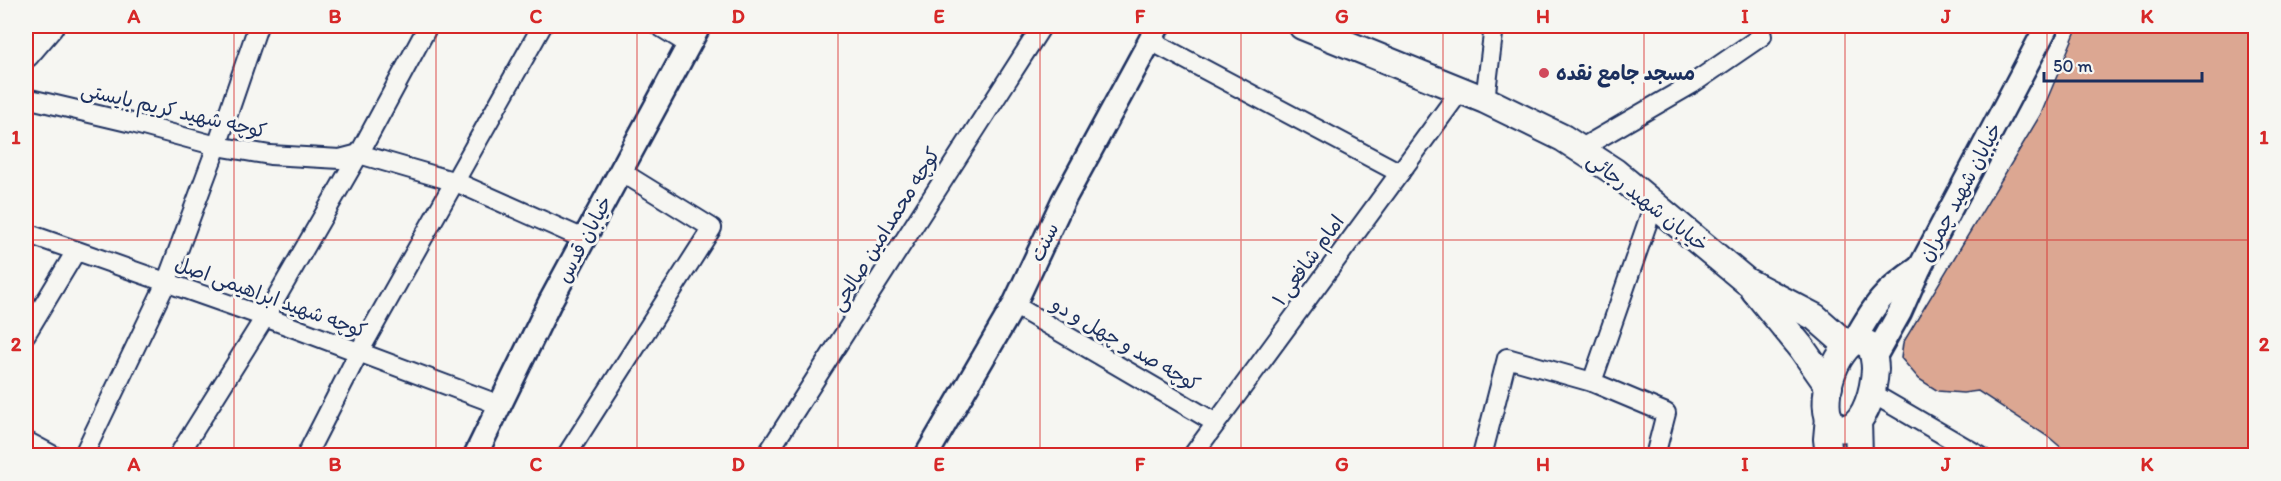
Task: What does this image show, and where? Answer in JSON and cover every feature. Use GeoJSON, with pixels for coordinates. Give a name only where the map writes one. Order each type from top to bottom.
{"type":"FeatureCollection","features":[{"type":"Feature","properties":{"kind":"main road"},"geometry":{"type":"LineString","coordinates":[[26,54],[50,26]]}},
{"type":"Feature","properties":{"kind":"main road","name":"خیابان شهید رجائی"},"geometry":{"type":"LineString","coordinates":[[1302,26],[1485,100],[1563,138],[1615,172],[1746,281],[1815,316],[1851,343],[1863,340],[1867,342],[1874,358]]}},
{"type":"Feature","properties":{"kind":"main road"},"geometry":{"type":"LineString","coordinates":[[1746,281],[1801,347],[1829,387]]}},
{"type":"Feature","properties":{"kind":"main road"},"geometry":{"type":"LineString","coordinates":[[1829,456],[1827,440],[1829,387],[1832,372],[1851,343]]}},
{"type":"Feature","properties":{"kind":"main road"},"geometry":{"type":"LineString","coordinates":[[1829,417],[1834,426],[1839,429],[1845,429],[1858,421],[1863,414],[1870,392],[1875,368],[1874,358]]}},
{"type":"Feature","properties":{"kind":"main road"},"geometry":{"type":"LineString","coordinates":[[1858,421],[1859,456]]}},
{"type":"Feature","properties":{"kind":"street"},"geometry":{"type":"LineString","coordinates":[[83,456],[166,283],[217,146],[258,26]]}},
{"type":"Feature","properties":{"kind":"street"},"geometry":{"type":"LineString","coordinates":[[178,456],[265,317],[359,154],[428,26]]}},
{"type":"Feature","properties":{"kind":"street"},"geometry":{"type":"LineString","coordinates":[[306,456],[359,352],[542,26]]}},
{"type":"Feature","properties":{"kind":"street"},"geometry":{"type":"LineString","coordinates":[[659,26],[694,35]]}},
{"type":"Feature","properties":{"kind":"street","name":"کوچه محمدامین صالحی"},"geometry":{"type":"LineString","coordinates":[[766,456],[1042,26]]}},
{"type":"Feature","properties":{"kind":"street"},"geometry":{"type":"LineString","coordinates":[[1485,100],[1494,26]]}},
{"type":"Feature","properties":{"kind":"street"},"geometry":{"type":"LineString","coordinates":[[1580,149],[1692,84],[1762,36],[1759,26]]}},
{"type":"Feature","properties":{"kind":"street","name":"خیابان شهید چمران"},"geometry":{"type":"LineString","coordinates":[[1874,358],[1907,298],[1920,267],[2040,31]]}},
{"type":"Feature","properties":{"kind":"street"},"geometry":{"type":"LineString","coordinates":[[1153,33],[1400,173]]}},
{"type":"Feature","properties":{"kind":"street","name":"سنت"},"geometry":{"type":"LineString","coordinates":[[926,456],[1014,305],[1064,201],[1153,33]]}},
{"type":"Feature","properties":{"kind":"street","name":"خیابان قدس"},"geometry":{"type":"LineString","coordinates":[[475,456],[550,302],[694,35]]}},
{"type":"Feature","properties":{"kind":"street","name":"امام شافعی ۱"},"geometry":{"type":"LineString","coordinates":[[1192,456],[1460,91]]}},
{"type":"Feature","properties":{"kind":"street","name":"کوچه شهید کریم بایستی"},"geometry":{"type":"LineString","coordinates":[[26,98],[217,146],[270,156],[340,159],[359,154],[456,182],[584,239]]}},
{"type":"Feature","properties":{"kind":"street"},"geometry":{"type":"LineString","coordinates":[[566,456],[712,228],[620,171]]}},
{"type":"Feature","properties":{"kind":"street"},"geometry":{"type":"LineString","coordinates":[[1592,382],[1654,204]]}},
{"type":"Feature","properties":{"kind":"street","name":"کوچه شهید ابراهیمی اصل"},"geometry":{"type":"LineString","coordinates":[[26,233],[265,317],[500,405]]}},
{"type":"Feature","properties":{"kind":"street"},"geometry":{"type":"LineString","coordinates":[[26,334],[76,251]]}},
{"type":"Feature","properties":{"kind":"street"},"geometry":{"type":"LineString","coordinates":[[1851,343],[1880,299],[1891,287],[1920,267]]}},
{"type":"Feature","properties":{"kind":"street","name":"کوچه صد و چهل و دو"},"geometry":{"type":"LineString","coordinates":[[1014,305],[1216,423]]}},
{"type":"Feature","properties":{"kind":"street"},"geometry":{"type":"LineString","coordinates":[[1482,456],[1507,358],[1592,382],[1666,413],[1655,456]]}},
{"type":"Feature","properties":{"kind":"street"},"geometry":{"type":"LineString","coordinates":[[1870,392],[1980,456]]}},
{"type":"Feature","properties":{"kind":"street"},"geometry":{"type":"LineString","coordinates":[[26,441],[54,456]]}},
{"type":"Feature","properties":{"kind":"building"},"geometry":{"type":"Polygon","coordinates":[[[2078,26],[2256,26],[2256,456],[2071,456],[2050,438],[1978,391],[1963,393],[1938,391],[1919,379],[1901,358],[1903,343],[2041,114],[2078,26]]]}},
{"type":"Feature","properties":{"kind":"place","name":"مسجد جامع نقده"},"geometry":{"type":"Point","coordinates":[1544,73]}}]}
